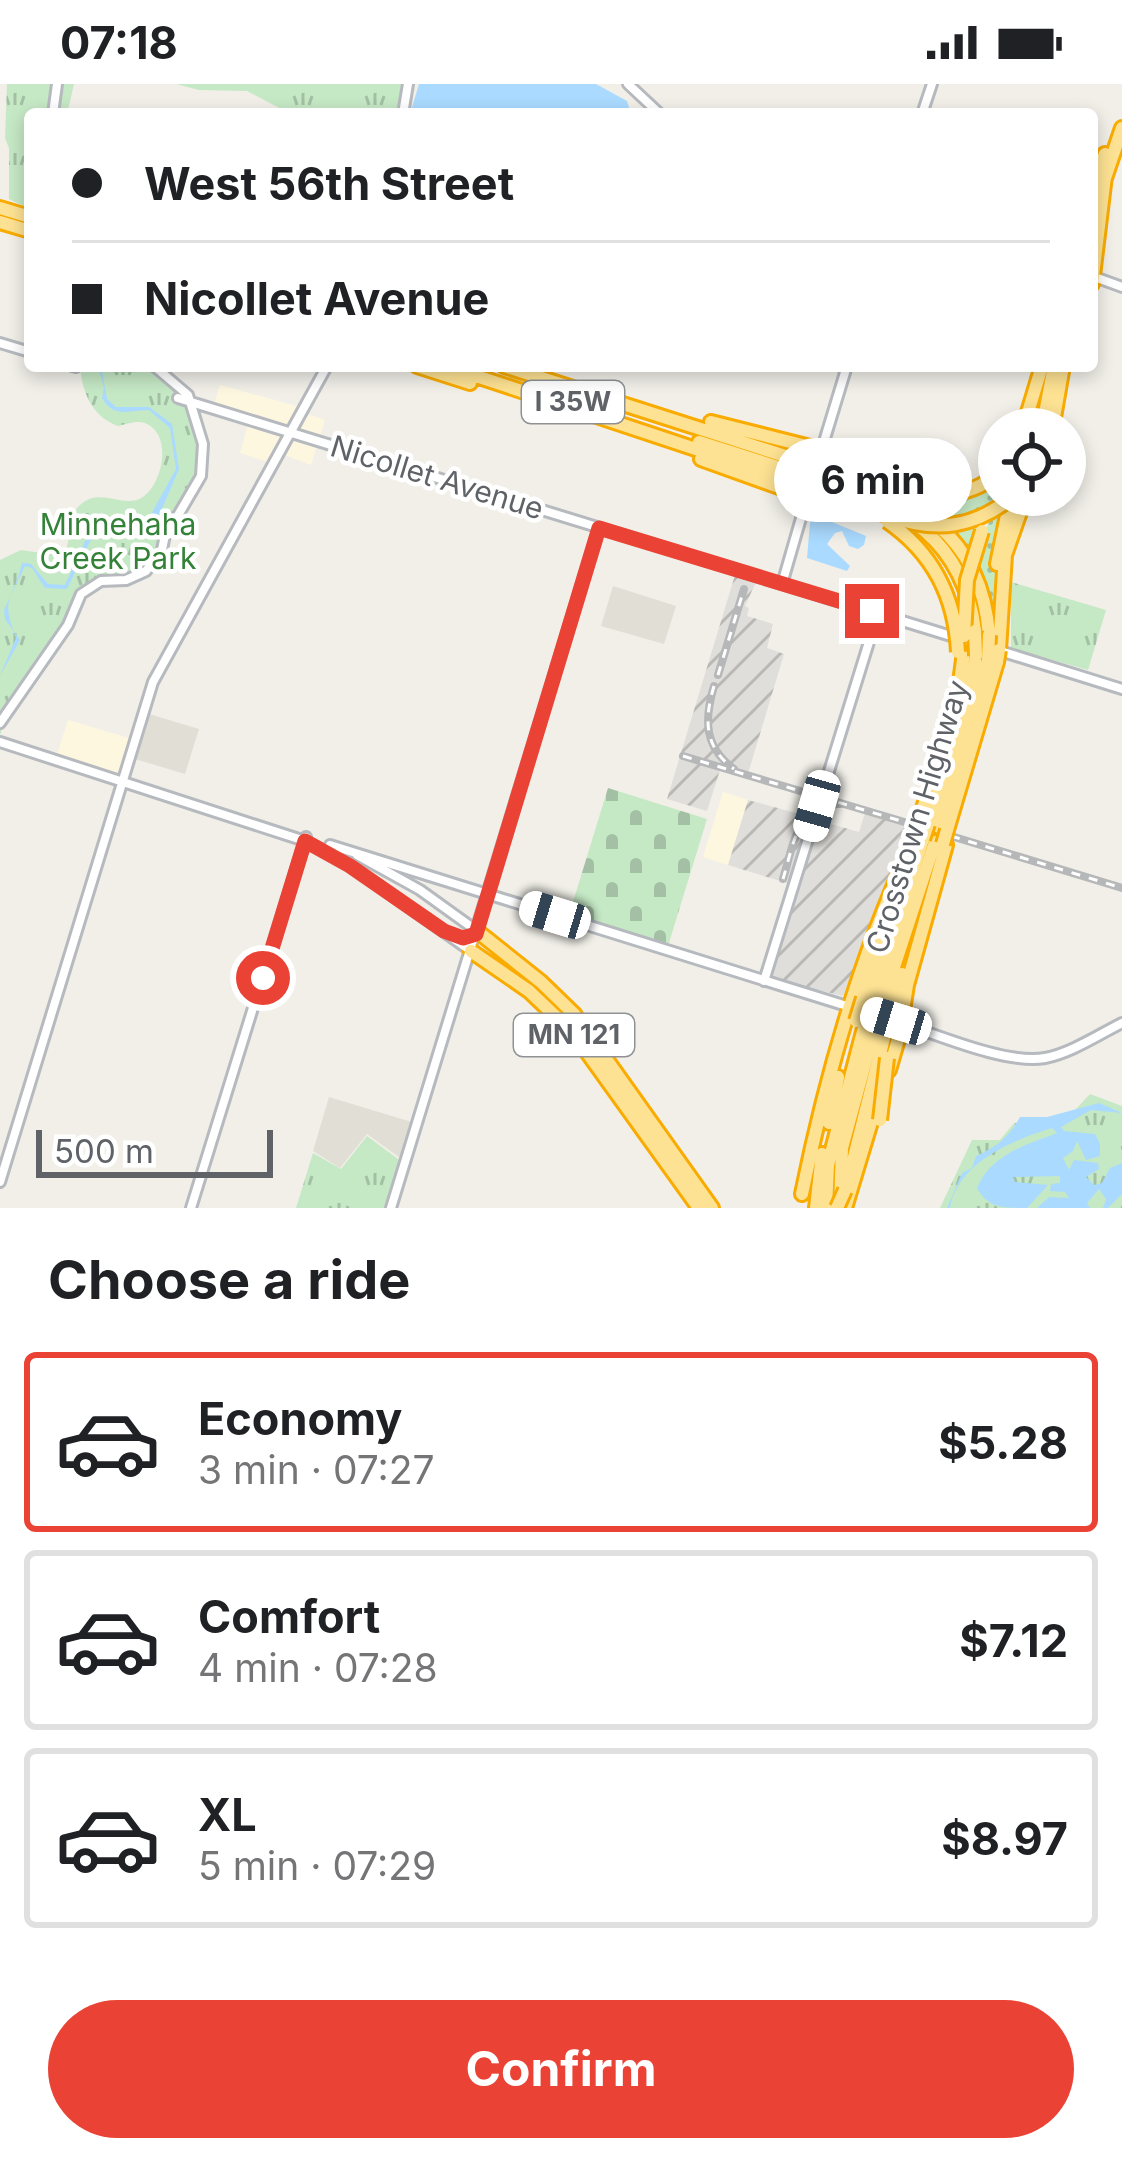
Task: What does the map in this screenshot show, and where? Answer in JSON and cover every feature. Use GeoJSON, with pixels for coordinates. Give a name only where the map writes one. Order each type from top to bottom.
{"type":"FeatureCollection","features":[{"type":"Feature","properties":{"kind":"highway"},"geometry":{"type":"LineString","coordinates":[[1098,180],[1122,115]]}},
{"type":"Feature","properties":{"kind":"highway"},"geometry":{"type":"LineString","coordinates":[[1098,180],[1122,128]]}},
{"type":"Feature","properties":{"kind":"highway"},"geometry":{"type":"LineString","coordinates":[[1098,180],[1111,142]]}},
{"type":"Feature","properties":{"kind":"highway"},"geometry":{"type":"LineString","coordinates":[[436,372],[595,422],[609,421]]}},
{"type":"Feature","properties":{"kind":"highway"},"geometry":{"type":"LineString","coordinates":[[464,372],[646,433],[815,479],[937,496],[969,491],[978,485]]}},
{"type":"Feature","properties":{"kind":"highway","name":"I 35W"},"geometry":{"type":"LineString","coordinates":[[482,372],[887,504],[925,528],[964,583],[983,647]]}},
{"type":"Feature","properties":{"kind":"highway","name":"I 35W"},"geometry":{"type":"LineString","coordinates":[[524,372],[663,414],[815,479]]}},
{"type":"Feature","properties":{"kind":"highway"},"geometry":{"type":"LineString","coordinates":[[548,372],[578,388]]}},
{"type":"Feature","properties":{"kind":"highway"},"geometry":{"type":"LineString","coordinates":[[1032,408],[1049,372]]}},
{"type":"Feature","properties":{"kind":"highway"},"geometry":{"type":"LineString","coordinates":[[1048,408],[1051,372]]}},
{"type":"Feature","properties":{"kind":"highway"},"geometry":{"type":"LineString","coordinates":[[663,414],[681,414],[822,450]]}},
{"type":"Feature","properties":{"kind":"highway"},"geometry":{"type":"LineString","coordinates":[[815,479],[888,519],[953,526],[985,516]]}},
{"type":"Feature","properties":{"kind":"highway","name":"Crosstown Highway"},"geometry":{"type":"LineString","coordinates":[[800,1201],[838,1077],[902,974],[952,712],[983,647],[967,580],[989,516]]}},
{"type":"Feature","properties":{"kind":"highway","name":"Crosstown Highway"},"geometry":{"type":"LineString","coordinates":[[841,1208],[850,1188],[879,1014],[932,835],[953,811],[1008,516]]}},
{"type":"Feature","properties":{"kind":"highway"},"geometry":{"type":"LineString","coordinates":[[841,1208],[842,1148],[1019,516]]}},
{"type":"Feature","properties":{"kind":"highway"},"geometry":{"type":"LineString","coordinates":[[888,519],[939,574],[953,611],[983,647]]}},
{"type":"Feature","properties":{"kind":"highway"},"geometry":{"type":"LineString","coordinates":[[800,1201],[814,1130],[879,1014],[907,985],[932,835]]}},
{"type":"Feature","properties":{"kind":"highway","name":"MN 121"},"geometry":{"type":"LineString","coordinates":[[474,941],[509,956],[574,1014],[712,1208]]}},
{"type":"Feature","properties":{"kind":"highway","name":"MN 121"},"geometry":{"type":"LineString","coordinates":[[474,941],[574,1034],[698,1208]]}},
{"type":"Feature","properties":{"kind":"highway"},"geometry":{"type":"LineString","coordinates":[[857,1208],[880,1120],[887,1058],[879,1014]]}},
{"type":"Feature","properties":{"kind":"highway"},"geometry":{"type":"LineString","coordinates":[[850,1188],[896,1052],[879,1014]]}},
{"type":"Feature","properties":{"kind":"highway"},"geometry":{"type":"LineString","coordinates":[[826,1208],[827,1165],[879,1014]]}},
{"type":"Feature","properties":{"kind":"highway"},"geometry":{"type":"LineString","coordinates":[[816,1208],[818,1174],[838,1077]]}},
{"type":"Feature","properties":{"kind":"street"},"geometry":{"type":"LineString","coordinates":[[628,84],[654,108]]}},
{"type":"Feature","properties":{"kind":"street"},"geometry":{"type":"LineString","coordinates":[[0,723],[68,625],[81,594],[101,581],[136,577],[158,558],[168,519],[177,517],[202,473],[203,445],[186,392],[161,372]]}},
{"type":"Feature","properties":{"kind":"street"},"geometry":{"type":"LineString","coordinates":[[0,1182],[150,691],[324,372]]}},
{"type":"Feature","properties":{"kind":"street"},"geometry":{"type":"LineString","coordinates":[[782,584],[845,372]]}},
{"type":"Feature","properties":{"kind":"street","name":"Nicollet Avenue"},"geometry":{"type":"LineString","coordinates":[[178,398],[1122,689]]}},
{"type":"Feature","properties":{"kind":"street"},"geometry":{"type":"LineString","coordinates":[[391,1208],[599,528]]}},
{"type":"Feature","properties":{"kind":"street"},"geometry":{"type":"LineString","coordinates":[[764,981],[878,613]]}},
{"type":"Feature","properties":{"kind":"street"},"geometry":{"type":"LineString","coordinates":[[0,744],[1010,1056],[1035,1059],[1061,1053],[1122,1023]]}},
{"type":"Feature","properties":{"kind":"street"},"geometry":{"type":"LineString","coordinates":[[306,838],[444,931],[474,941]]}},
{"type":"Feature","properties":{"kind":"street"},"geometry":{"type":"LineString","coordinates":[[191,1208],[306,838]]}},
{"type":"Feature","properties":{"kind":"street"},"geometry":{"type":"LineString","coordinates":[[330,845],[407,882],[474,941]]}},
{"type":"Feature","properties":{"kind":"street"},"geometry":{"type":"LineString","coordinates":[[444,931],[474,941]]}},
{"type":"Feature","properties":{"kind":"shaded area"},"geometry":{"type":"Polygon","coordinates":[[[220,385],[300,407],[299,411],[325,420],[311,465],[277,452],[271,463],[240,453],[250,417],[214,405],[220,385]]]}},
{"type":"Feature","properties":{"kind":"shaded area"},"geometry":{"type":"Polygon","coordinates":[[[735,575],[756,582],[745,606],[747,616],[773,624],[767,648],[784,654],[747,777],[720,770],[707,811],[667,799],[735,575]]]}},
{"type":"Feature","properties":{"kind":"shaded area"},"geometry":{"type":"Polygon","coordinates":[[[613,586],[676,606],[664,644],[601,626],[613,586]]]}},
{"type":"Feature","properties":{"kind":"shaded area"},"geometry":{"type":"Polygon","coordinates":[[[149,714],[199,729],[185,774],[135,759],[149,714]]]}},
{"type":"Feature","properties":{"kind":"shaded area"},"geometry":{"type":"Polygon","coordinates":[[[68,720],[132,739],[121,775],[57,755],[68,720]]]}},
{"type":"Feature","properties":{"kind":"shaded area"},"geometry":{"type":"Polygon","coordinates":[[[723,792],[748,800],[728,865],[703,857],[723,792]]]}},
{"type":"Feature","properties":{"kind":"shaded area"},"geometry":{"type":"Polygon","coordinates":[[[748,800],[811,817],[790,884],[728,865],[748,800]]]}},
{"type":"Feature","properties":{"kind":"shaded area"},"geometry":{"type":"Polygon","coordinates":[[[865,813],[908,827],[843,996],[773,979],[817,820],[859,832],[865,813]]]}},
{"type":"Feature","properties":{"kind":"shaded area"},"geometry":{"type":"Polygon","coordinates":[[[329,1097],[415,1123],[403,1160],[367,1134],[340,1168],[313,1151],[329,1097]]]}},
{"type":"Feature","properties":{"kind":"green space"},"geometry":{"type":"Polygon","coordinates":[[[7,84],[74,84],[68,108],[24,108],[24,206],[9,199],[7,84]]]}},
{"type":"Feature","properties":{"kind":"green space"},"geometry":{"type":"Polygon","coordinates":[[[176,84],[404,84],[399,108],[280,108],[247,91],[199,90],[176,84]]]}},
{"type":"Feature","properties":{"kind":"green space","name":"Minnehaha Creek Park"},"geometry":{"type":"Polygon","coordinates":[[[81,372],[166,372],[194,400],[202,421],[204,479],[154,569],[125,585],[96,587],[81,600],[66,637],[0,735],[0,560],[21,550],[62,556],[80,505],[96,498],[128,501],[143,497],[160,470],[162,448],[154,429],[139,422],[118,426],[109,422],[95,409],[81,372]]]}},
{"type":"Feature","properties":{"kind":"green space"},"geometry":{"type":"Polygon","coordinates":[[[978,484],[978,516],[985,516],[979,529],[985,531],[992,516],[1004,516],[996,555],[994,638],[986,592],[967,552],[938,518],[900,491],[935,498],[978,484]]]}},
{"type":"Feature","properties":{"kind":"green space"},"geometry":{"type":"Polygon","coordinates":[[[1011,582],[1106,610],[1088,670],[1011,648],[1011,582]]]}},
{"type":"Feature","properties":{"kind":"green space"},"geometry":{"type":"Polygon","coordinates":[[[608,788],[707,819],[668,946],[569,915],[608,788]]]}},
{"type":"Feature","properties":{"kind":"green space"},"geometry":{"type":"Polygon","coordinates":[[[1090,1094],[1122,1106],[1122,1208],[940,1208],[972,1140],[1000,1140],[1014,1123],[1061,1125],[1090,1094]]]}},
{"type":"Feature","properties":{"kind":"green space"},"geometry":{"type":"Polygon","coordinates":[[[367,1136],[402,1162],[388,1208],[296,1208],[313,1153],[341,1169],[367,1136]]]}},
{"type":"Feature","properties":{"kind":"water"},"geometry":{"type":"Polygon","coordinates":[[[419,84],[596,84],[627,101],[629,108],[412,108],[419,84]]]}},
{"type":"Feature","properties":{"kind":"water"},"geometry":{"type":"Polygon","coordinates":[[[102,372],[107,399],[116,407],[149,407],[172,424],[179,469],[157,520],[138,533],[109,521],[93,535],[67,589],[45,588],[32,568],[25,566],[11,595],[22,563],[31,564],[48,584],[65,585],[91,528],[111,517],[124,525],[144,527],[176,469],[170,428],[149,410],[122,412],[107,405],[102,398],[102,372]]]}},
{"type":"Feature","properties":{"kind":"water"},"geometry":{"type":"Polygon","coordinates":[[[815,515],[866,536],[858,549],[849,546],[842,531],[827,544],[850,566],[847,571],[807,558],[815,515]]]}},
{"type":"Feature","properties":{"kind":"water"},"geometry":{"type":"Polygon","coordinates":[[[11,595],[8,607],[13,631],[4,610],[11,595]]]}},
{"type":"Feature","properties":{"kind":"water"},"geometry":{"type":"Polygon","coordinates":[[[13,631],[20,640],[0,676],[16,638],[13,631]]]}},
{"type":"Feature","properties":{"kind":"water"},"geometry":{"type":"Polygon","coordinates":[[[1099,1103],[1122,1113],[1091,1110],[1061,1127],[1095,1134],[1100,1156],[1086,1160],[1077,1141],[1063,1158],[1069,1170],[1074,1160],[1098,1163],[1099,1169],[1086,1177],[1094,1185],[1122,1163],[1122,1194],[1108,1208],[1103,1208],[1106,1199],[1099,1189],[1087,1203],[1090,1208],[1037,1208],[1049,1197],[1069,1198],[1065,1192],[1050,1191],[1051,1184],[1060,1183],[1060,1176],[1013,1177],[1015,1182],[1048,1185],[1027,1208],[997,1206],[981,1195],[977,1188],[991,1167],[1011,1152],[1057,1133],[1052,1128],[1004,1147],[975,1166],[947,1208],[962,1173],[972,1168],[976,1156],[1002,1141],[1020,1117],[1047,1117],[1099,1103]]]}},
{"type":"Feature","properties":{"kind":"railway"},"geometry":{"type":"LineString","coordinates":[[718,675],[744,589]]}},
{"type":"Feature","properties":{"kind":"railway"},"geometry":{"type":"LineString","coordinates":[[714,686],[709,732],[717,752],[734,769]]}},
{"type":"Feature","properties":{"kind":"railway"},"geometry":{"type":"LineString","coordinates":[[683,756],[911,824]]}},
{"type":"Feature","properties":{"kind":"railway"},"geometry":{"type":"LineString","coordinates":[[783,879],[806,818],[826,805],[840,804]]}},
{"type":"Feature","properties":{"kind":"railway"},"geometry":{"type":"LineString","coordinates":[[951,836],[1122,888]]}},
{"type":"Feature","properties":{"kind":"route"},"geometry":{"type":"LineString","coordinates":[[263,978],[305,841],[444,931],[463,938],[476,934],[599,528],[872,611]]}}]}
